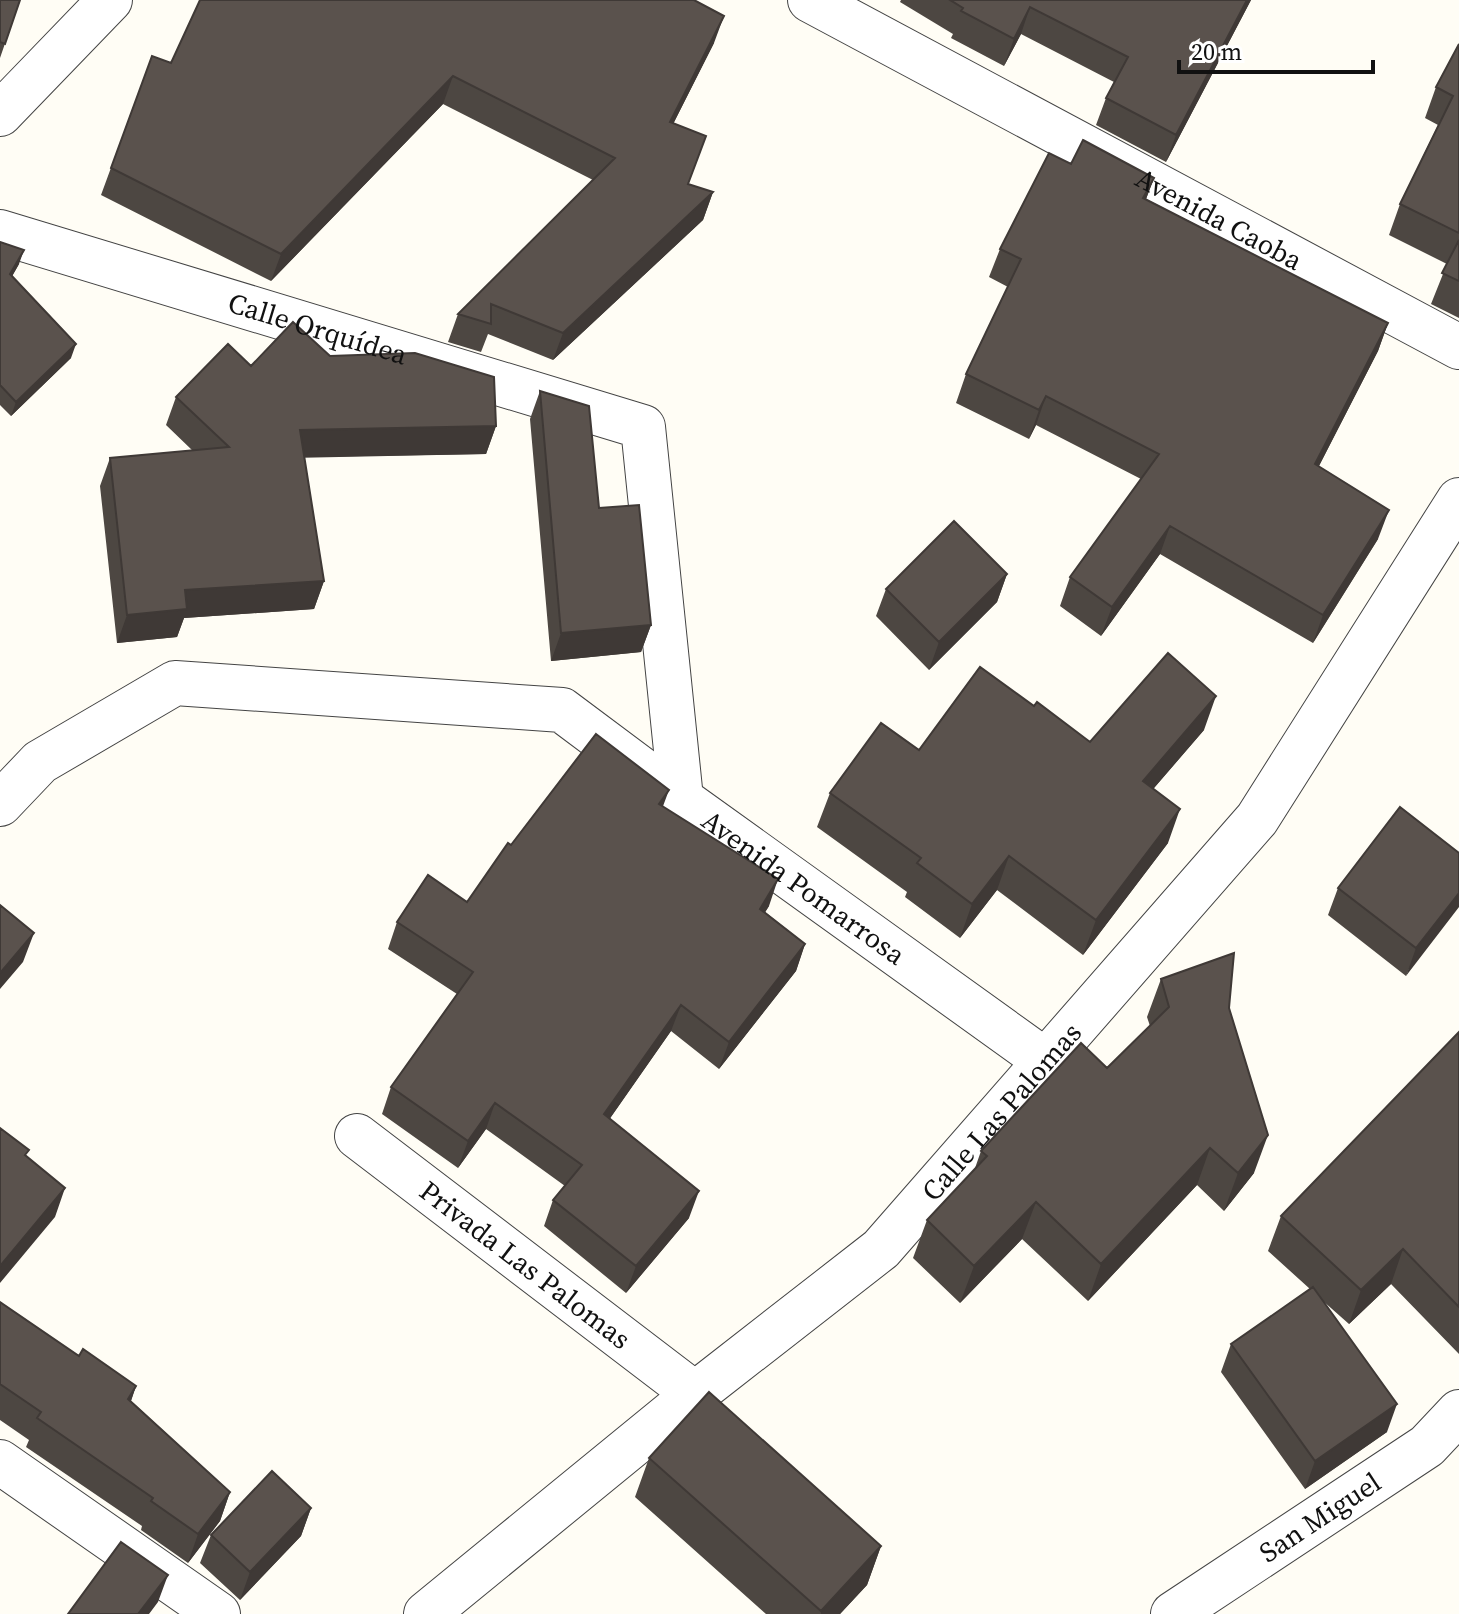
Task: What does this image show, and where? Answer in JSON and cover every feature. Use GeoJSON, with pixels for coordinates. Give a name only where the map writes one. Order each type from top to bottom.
{"type":"FeatureCollection","features":[{"type":"Feature","properties":{"kind":"street"},"geometry":{"type":"LineString","coordinates":[[0,114],[110,0]]}},
{"type":"Feature","properties":{"kind":"street","name":"Avenida Caoba"},"geometry":{"type":"LineString","coordinates":[[810,0],[1459,347]]}},
{"type":"Feature","properties":{"kind":"street","name":"Calle Orquídea"},"geometry":{"type":"LineString","coordinates":[[0,232],[643,427],[681,799]]}},
{"type":"Feature","properties":{"kind":"street","name":"Calle Las Palomas"},"geometry":{"type":"LineString","coordinates":[[426,1614],[695,1394],[881,1249],[1257,819],[1452,528]]}},
{"type":"Feature","properties":{"kind":"street","name":"Avenida Pomarrosa"},"geometry":{"type":"LineString","coordinates":[[0,804],[40,762],[175,683],[562,710],[1047,1062]]}},
{"type":"Feature","properties":{"kind":"street","name":"Privada Las Palomas"},"geometry":{"type":"LineString","coordinates":[[357,1136],[695,1394]]}},
{"type":"Feature","properties":{"kind":"street","name":"San Miguel"},"geometry":{"type":"LineString","coordinates":[[1173,1614],[1427,1446],[1459,1412]]}},
{"type":"Feature","properties":{"kind":"street"},"geometry":{"type":"LineString","coordinates":[[0,1462],[218,1614]]}},
{"type":"Feature","properties":{"kind":"building"},"geometry":{"type":"Polygon","coordinates":[[[0,0],[20,0],[5,44],[0,42],[0,0]]]}},
{"type":"Feature","properties":{"kind":"building"},"geometry":{"type":"Polygon","coordinates":[[[200,0],[694,0],[724,16],[670,122],[706,136],[688,184],[713,192],[563,333],[491,304],[491,324],[458,314],[615,158],[453,76],[281,254],[111,168],[152,56],[171,63],[200,0]]]}},
{"type":"Feature","properties":{"kind":"building"},"geometry":{"type":"Polygon","coordinates":[[[950,0],[1247,0],[1176,135],[1106,98],[1128,57],[1030,7],[1014,39],[961,11],[963,8],[950,0]]]}},
{"type":"Feature","properties":{"kind":"building"},"geometry":{"type":"Polygon","coordinates":[[[1459,44],[1459,233],[1400,204],[1453,96],[1436,87],[1459,44]]]}},
{"type":"Feature","properties":{"kind":"building"},"geometry":{"type":"Polygon","coordinates":[[[1083,140],[1154,178],[1143,198],[1388,323],[1315,464],[1389,510],[1323,615],[1170,526],[1112,607],[1070,577],[1159,454],[1046,396],[1039,410],[966,374],[1021,259],[1000,249],[1049,153],[1071,164],[1083,140]]]}},
{"type":"Feature","properties":{"kind":"building"},"geometry":{"type":"Polygon","coordinates":[[[1459,240],[1459,281],[1442,273],[1459,240]]]}},
{"type":"Feature","properties":{"kind":"building"},"geometry":{"type":"Polygon","coordinates":[[[0,242],[24,250],[10,274],[76,344],[16,402],[0,385],[0,242]]]}},
{"type":"Feature","properties":{"kind":"building"},"geometry":{"type":"Polygon","coordinates":[[[293,322],[330,356],[415,353],[494,377],[496,426],[300,430],[324,581],[185,590],[187,609],[127,615],[110,458],[229,447],[176,397],[228,344],[251,366],[293,322]]]}},
{"type":"Feature","properties":{"kind":"building"},"geometry":{"type":"Polygon","coordinates":[[[540,391],[589,406],[599,508],[639,505],[651,625],[561,633],[540,391]]]}},
{"type":"Feature","properties":{"kind":"building"},"geometry":{"type":"Polygon","coordinates":[[[954,521],[1007,574],[939,642],[886,589],[954,521]]]}},
{"type":"Feature","properties":{"kind":"building"},"geometry":{"type":"Polygon","coordinates":[[[1168,653],[1216,696],[1143,781],[1180,809],[1096,920],[1009,856],[972,904],[917,863],[921,858],[830,793],[881,723],[919,750],[980,667],[1034,706],[1037,702],[1090,742],[1168,653]]]}},
{"type":"Feature","properties":{"kind":"building"},"geometry":{"type":"Polygon","coordinates":[[[596,734],[669,790],[659,804],[778,879],[760,909],[805,944],[729,1042],[681,1005],[604,1114],[699,1191],[636,1266],[553,1200],[582,1165],[495,1103],[468,1141],[391,1087],[473,972],[397,922],[428,875],[467,902],[508,843],[511,845],[596,734]]]}},
{"type":"Feature","properties":{"kind":"building"},"geometry":{"type":"Polygon","coordinates":[[[1400,807],[1459,853],[1459,893],[1416,948],[1338,888],[1400,807]]]}},
{"type":"Feature","properties":{"kind":"building"},"geometry":{"type":"Polygon","coordinates":[[[0,905],[34,933],[0,973],[0,905]]]}},
{"type":"Feature","properties":{"kind":"building"},"geometry":{"type":"Polygon","coordinates":[[[1234,953],[1229,1008],[1268,1135],[1238,1173],[1210,1148],[1101,1264],[1036,1202],[974,1266],[927,1220],[987,1156],[981,1151],[1081,1043],[1107,1068],[1169,1007],[1161,979],[1234,953]]]}},
{"type":"Feature","properties":{"kind":"building"},"geometry":{"type":"Polygon","coordinates":[[[1459,1032],[1459,1307],[1403,1249],[1361,1290],[1281,1216],[1459,1032]]]}},
{"type":"Feature","properties":{"kind":"building"},"geometry":{"type":"Polygon","coordinates":[[[0,1128],[29,1150],[25,1155],[65,1188],[0,1266],[0,1128]]]}},
{"type":"Feature","properties":{"kind":"building"},"geometry":{"type":"Polygon","coordinates":[[[1313,1287],[1397,1404],[1315,1461],[1231,1344],[1313,1287]]]}},
{"type":"Feature","properties":{"kind":"building"},"geometry":{"type":"Polygon","coordinates":[[[0,1302],[79,1356],[83,1349],[136,1386],[128,1399],[230,1492],[198,1534],[151,1501],[153,1498],[37,1418],[41,1412],[0,1384],[0,1302]]]}},
{"type":"Feature","properties":{"kind":"building"},"geometry":{"type":"Polygon","coordinates":[[[709,1392],[881,1546],[821,1611],[649,1458],[709,1392]]]}},
{"type":"Feature","properties":{"kind":"building"},"geometry":{"type":"Polygon","coordinates":[[[272,1471],[311,1508],[250,1572],[211,1535],[272,1471]]]}},
{"type":"Feature","properties":{"kind":"building"},"geometry":{"type":"Polygon","coordinates":[[[121,1542],[168,1575],[138,1614],[68,1614],[121,1542]]]}}]}
